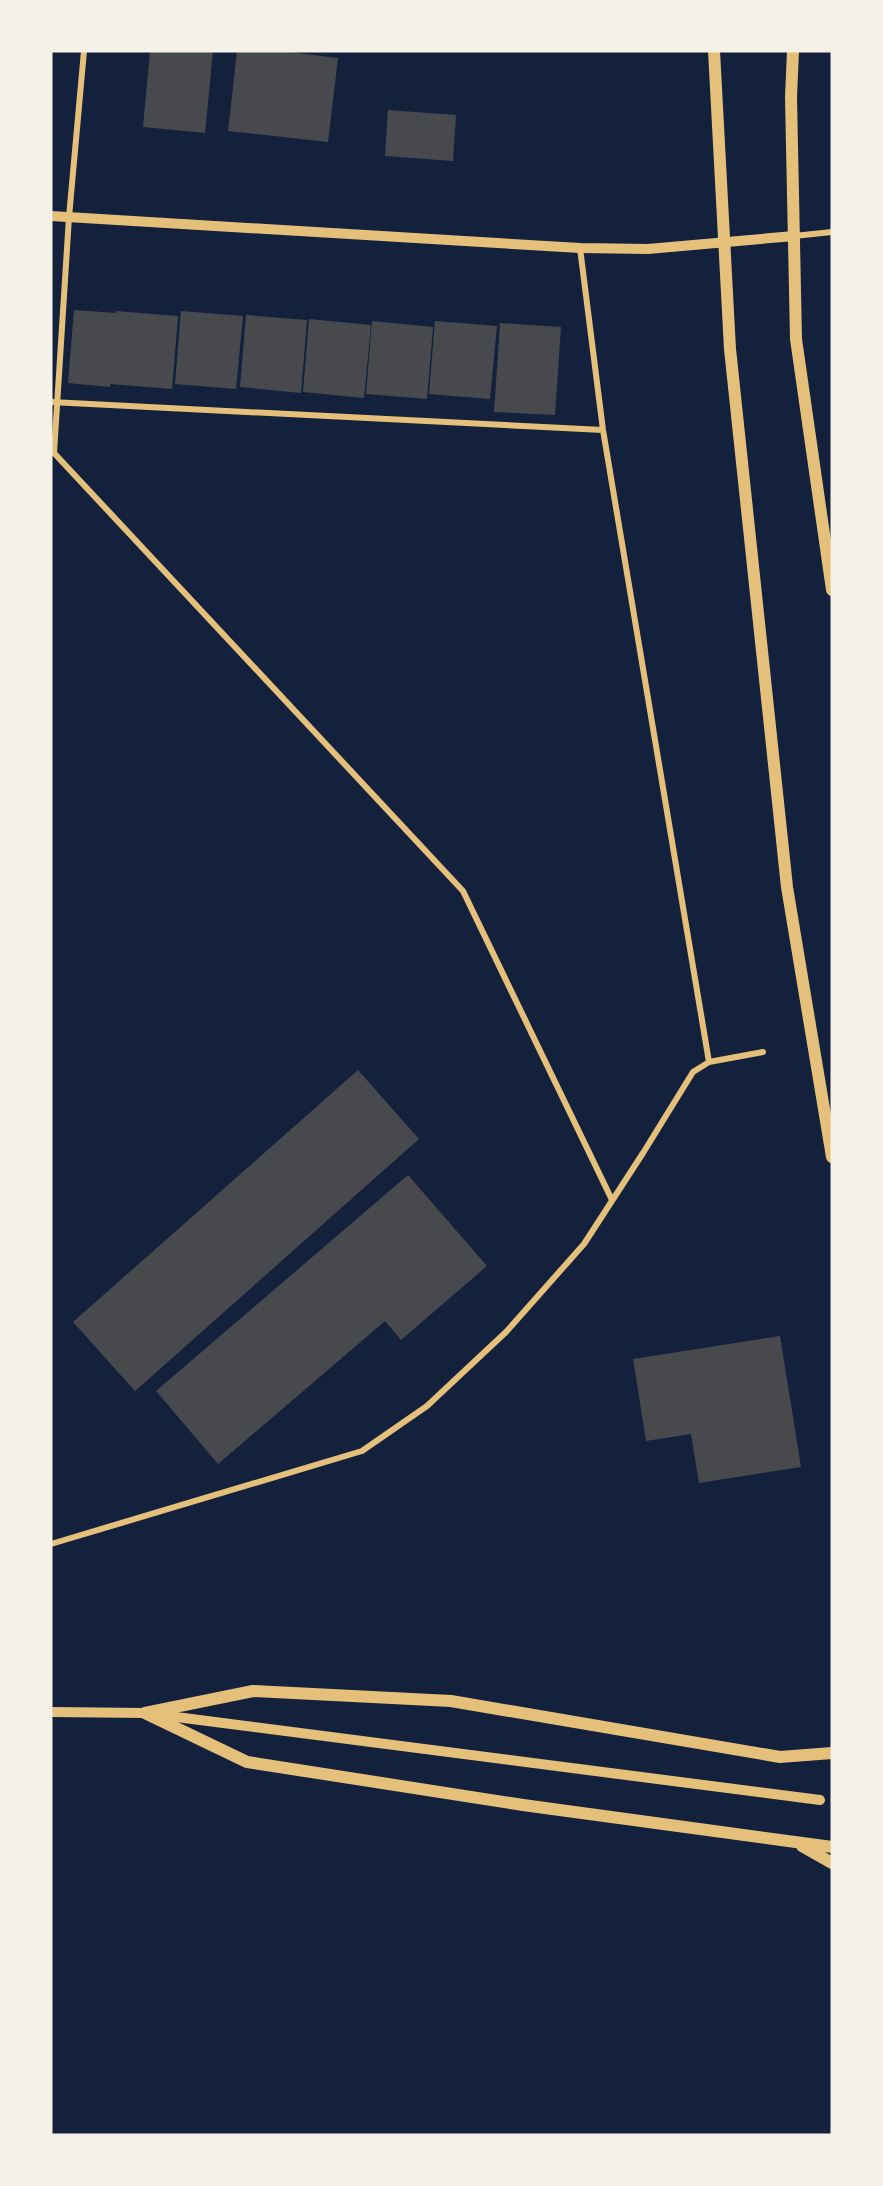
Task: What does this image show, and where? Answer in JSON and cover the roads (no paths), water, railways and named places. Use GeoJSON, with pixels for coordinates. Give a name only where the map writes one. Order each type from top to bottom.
{"type":"FeatureCollection","features":[{"type":"Feature","properties":{"kind":"main road"},"geometry":{"type":"LineString","coordinates":[[714,51],[730,349],[787,887],[832,1157]]}},
{"type":"Feature","properties":{"kind":"main road"},"geometry":{"type":"LineString","coordinates":[[793,51],[791,97],[796,339],[832,590]]}},
{"type":"Feature","properties":{"kind":"main road"},"geometry":{"type":"LineString","coordinates":[[145,1713],[253,1691],[451,1701],[780,1757],[832,1753]]}},
{"type":"Feature","properties":{"kind":"main road"},"geometry":{"type":"LineString","coordinates":[[145,1713],[247,1762],[523,1805],[832,1847]]}},
{"type":"Feature","properties":{"kind":"main road"},"geometry":{"type":"LineString","coordinates":[[796,1842],[832,1863]]}},
{"type":"Feature","properties":{"kind":"street"},"geometry":{"type":"LineString","coordinates":[[84,51],[54,402],[54,453],[463,891],[612,1200]]}},
{"type":"Feature","properties":{"kind":"street"},"geometry":{"type":"LineString","coordinates":[[51,216],[580,248],[648,249],[832,232]]}},
{"type":"Feature","properties":{"kind":"street"},"geometry":{"type":"LineString","coordinates":[[580,248],[603,430],[709,1062]]}},
{"type":"Feature","properties":{"kind":"street"},"geometry":{"type":"LineString","coordinates":[[54,402],[603,430]]}},
{"type":"Feature","properties":{"kind":"street"},"geometry":{"type":"LineString","coordinates":[[51,1544],[362,1450],[427,1406],[506,1332],[584,1244],[693,1072],[709,1062],[763,1052]]}},
{"type":"Feature","properties":{"kind":"street"},"geometry":{"type":"LineString","coordinates":[[51,1712],[145,1713],[820,1800]]}}]}
